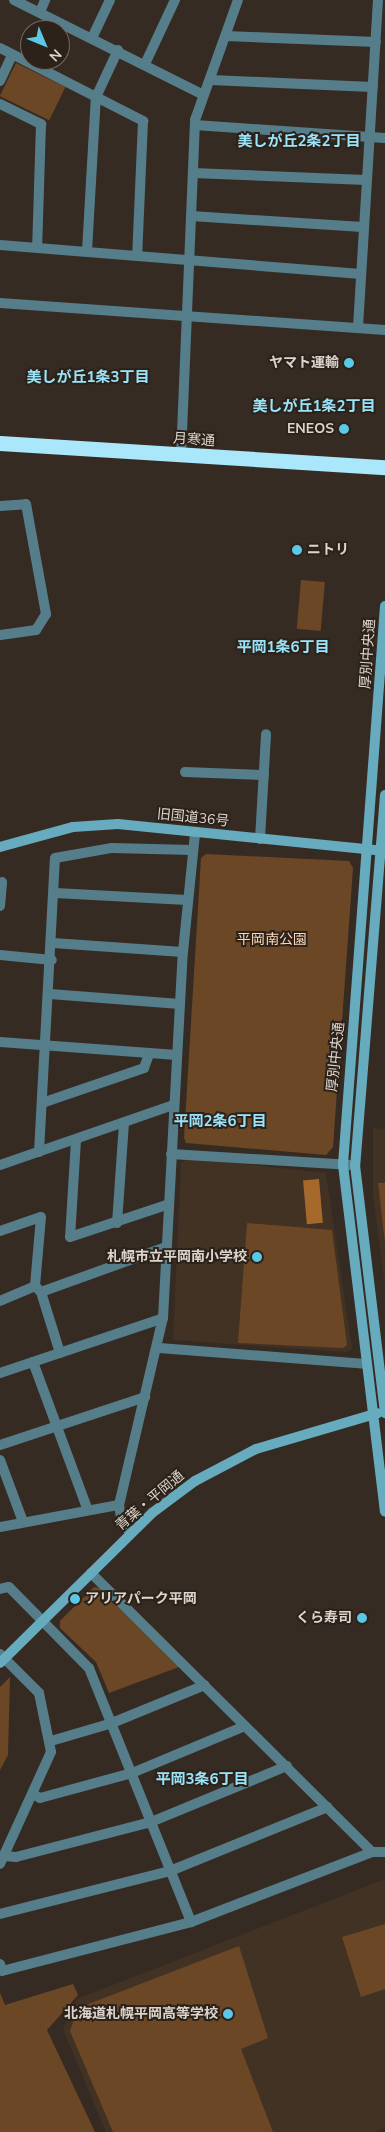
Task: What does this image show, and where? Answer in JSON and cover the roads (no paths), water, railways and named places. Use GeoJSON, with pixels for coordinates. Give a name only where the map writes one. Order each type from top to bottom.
{"type":"FeatureCollection","features":[{"type":"Feature","properties":{"kind":"highway","name":"月寒通"},"geometry":{"type":"LineString","coordinates":[[0,442],[181,456],[385,467]]}},
{"type":"Feature","properties":{"kind":"main road","name":"厚別中央通"},"geometry":{"type":"LineString","coordinates":[[385,606],[369,850],[343,1165],[365,1364],[385,1511]]}},
{"type":"Feature","properties":{"kind":"main road","name":"厚別中央通"},"geometry":{"type":"LineString","coordinates":[[385,795],[383,851],[355,1165],[385,1410]]}},
{"type":"Feature","properties":{"kind":"main road","name":"旧国道36号"},"geometry":{"type":"LineString","coordinates":[[0,847],[90,825],[195,832],[383,851]]}},
{"type":"Feature","properties":{"kind":"main road","name":"青葉・平岡通"},"geometry":{"type":"LineString","coordinates":[[1,1659],[44,1620],[131,1533],[174,1495],[226,1464],[280,1441],[372,1416],[385,1410]]}},
{"type":"Feature","properties":{"kind":"street"},"geometry":{"type":"LineString","coordinates":[[14,0],[118,50],[204,95]]}},
{"type":"Feature","properties":{"kind":"street"},"geometry":{"type":"LineString","coordinates":[[40,12],[45,0]]}},
{"type":"Feature","properties":{"kind":"street"},"geometry":{"type":"LineString","coordinates":[[92,38],[110,0]]}},
{"type":"Feature","properties":{"kind":"street"},"geometry":{"type":"LineString","coordinates":[[145,64],[175,0]]}},
{"type":"Feature","properties":{"kind":"street"},"geometry":{"type":"LineString","coordinates":[[181,456],[195,125],[238,0]]}},
{"type":"Feature","properties":{"kind":"street"},"geometry":{"type":"LineString","coordinates":[[372,0],[385,1]]}},
{"type":"Feature","properties":{"kind":"street"},"geometry":{"type":"LineString","coordinates":[[358,327],[378,0]]}},
{"type":"Feature","properties":{"kind":"street"},"geometry":{"type":"LineString","coordinates":[[226,36],[376,42]]}},
{"type":"Feature","properties":{"kind":"street"},"geometry":{"type":"LineString","coordinates":[[0,48],[143,121],[137,256]]}},
{"type":"Feature","properties":{"kind":"street"},"geometry":{"type":"LineString","coordinates":[[87,252],[96,97],[118,50]]}},
{"type":"Feature","properties":{"kind":"street"},"geometry":{"type":"LineString","coordinates":[[0,81],[12,55]]}},
{"type":"Feature","properties":{"kind":"street"},"geometry":{"type":"LineString","coordinates":[[211,80],[373,87]]}},
{"type":"Feature","properties":{"kind":"street"},"geometry":{"type":"LineString","coordinates":[[0,104],[41,124],[37,248]]}},
{"type":"Feature","properties":{"kind":"street"},"geometry":{"type":"LineString","coordinates":[[195,125],[385,138]]}},
{"type":"Feature","properties":{"kind":"street"},"geometry":{"type":"LineString","coordinates":[[193,173],[366,180]]}},
{"type":"Feature","properties":{"kind":"street"},"geometry":{"type":"LineString","coordinates":[[191,216],[363,227]]}},
{"type":"Feature","properties":{"kind":"street"},"geometry":{"type":"LineString","coordinates":[[0,245],[190,262],[361,274]]}},
{"type":"Feature","properties":{"kind":"street"},"geometry":{"type":"LineString","coordinates":[[0,304],[385,330]]}},
{"type":"Feature","properties":{"kind":"street"},"geometry":{"type":"LineString","coordinates":[[0,506],[26,504],[46,614],[36,630],[0,635]]}},
{"type":"Feature","properties":{"kind":"street"},"geometry":{"type":"LineString","coordinates":[[260,839],[266,734]]}},
{"type":"Feature","properties":{"kind":"street"},"geometry":{"type":"LineString","coordinates":[[185,772],[264,775]]}},
{"type":"Feature","properties":{"kind":"street"},"geometry":{"type":"LineString","coordinates":[[131,1533],[122,1524],[119,1504],[159,1348],[163,1318],[173,1105],[183,952],[195,832]]}},
{"type":"Feature","properties":{"kind":"street"},"geometry":{"type":"LineString","coordinates":[[39,1152],[53,942],[54,858],[112,848],[192,850]]}},
{"type":"Feature","properties":{"kind":"street"},"geometry":{"type":"LineString","coordinates":[[0,906],[2,882]]}},
{"type":"Feature","properties":{"kind":"street"},"geometry":{"type":"LineString","coordinates":[[55,893],[187,900]]}},
{"type":"Feature","properties":{"kind":"street"},"geometry":{"type":"LineString","coordinates":[[53,942],[183,952]]}},
{"type":"Feature","properties":{"kind":"street"},"geometry":{"type":"LineString","coordinates":[[0,955],[52,960]]}},
{"type":"Feature","properties":{"kind":"street"},"geometry":{"type":"LineString","coordinates":[[50,994],[180,1004]]}},
{"type":"Feature","properties":{"kind":"street"},"geometry":{"type":"LineString","coordinates":[[0,1042],[177,1055]]}},
{"type":"Feature","properties":{"kind":"street"},"geometry":{"type":"LineString","coordinates":[[42,1103],[144,1068],[149,1054]]}},
{"type":"Feature","properties":{"kind":"street"},"geometry":{"type":"LineString","coordinates":[[0,1165],[173,1105]]}},
{"type":"Feature","properties":{"kind":"street"},"geometry":{"type":"LineString","coordinates":[[117,1223],[124,1122]]}},
{"type":"Feature","properties":{"kind":"street"},"geometry":{"type":"LineString","coordinates":[[76,1140],[70,1237],[117,1223],[169,1204]]}},
{"type":"Feature","properties":{"kind":"street"},"geometry":{"type":"LineString","coordinates":[[172,1154],[355,1165]]}},
{"type":"Feature","properties":{"kind":"street"},"geometry":{"type":"LineString","coordinates":[[0,1231],[41,1217],[38,1289],[60,1352]]}},
{"type":"Feature","properties":{"kind":"street"},"geometry":{"type":"LineString","coordinates":[[0,1301],[166,1247]]}},
{"type":"Feature","properties":{"kind":"street"},"geometry":{"type":"LineString","coordinates":[[0,1373],[163,1318]]}},
{"type":"Feature","properties":{"kind":"street"},"geometry":{"type":"LineString","coordinates":[[159,1348],[365,1364]]}},
{"type":"Feature","properties":{"kind":"street"},"geometry":{"type":"LineString","coordinates":[[33,1362],[87,1508]]}},
{"type":"Feature","properties":{"kind":"street"},"geometry":{"type":"LineString","coordinates":[[0,1446],[145,1397]]}},
{"type":"Feature","properties":{"kind":"street"},"geometry":{"type":"LineString","coordinates":[[0,1460],[23,1522]]}},
{"type":"Feature","properties":{"kind":"street"},"geometry":{"type":"LineString","coordinates":[[0,1527],[87,1508],[119,1504]]}},
{"type":"Feature","properties":{"kind":"street"},"geometry":{"type":"LineString","coordinates":[[91,1573],[206,1685],[372,1852]]}},
{"type":"Feature","properties":{"kind":"street"},"geometry":{"type":"LineString","coordinates":[[0,1589],[9,1587],[44,1620],[89,1668],[191,1922]]}},
{"type":"Feature","properties":{"kind":"street"},"geometry":{"type":"LineString","coordinates":[[1,1659],[39,1693],[52,1752],[2,1860]]}},
{"type":"Feature","properties":{"kind":"street"},"geometry":{"type":"LineString","coordinates":[[51,1741],[112,1723],[206,1685]]}},
{"type":"Feature","properties":{"kind":"street"},"geometry":{"type":"LineString","coordinates":[[33,1794],[40,1798],[132,1773],[246,1726]]}},
{"type":"Feature","properties":{"kind":"street"},"geometry":{"type":"LineString","coordinates":[[2,1860],[151,1822],[286,1766]]}},
{"type":"Feature","properties":{"kind":"street"},"geometry":{"type":"LineString","coordinates":[[0,1914],[170,1872],[328,1807]]}},
{"type":"Feature","properties":{"kind":"street"},"geometry":{"type":"LineString","coordinates":[[0,1964],[2,1971],[191,1922],[372,1852],[385,1852]]}},
{"type":"Feature","properties":{"kind":"place","name":"ヤマト運輸"},"geometry":{"type":"Point","coordinates":[349,363]}},
{"type":"Feature","properties":{"kind":"place","name":"ENEOS"},"geometry":{"type":"Point","coordinates":[344,429]}},
{"type":"Feature","properties":{"kind":"place","name":"ニトリ"},"geometry":{"type":"Point","coordinates":[297,550]}},
{"type":"Feature","properties":{"kind":"place","name":"札幌市立平岡南小学校"},"geometry":{"type":"Point","coordinates":[257,1257]}},
{"type":"Feature","properties":{"kind":"place","name":"アリアパーク平岡"},"geometry":{"type":"Point","coordinates":[75,1599]}},
{"type":"Feature","properties":{"kind":"place","name":"くら寿司"},"geometry":{"type":"Point","coordinates":[362,1618]}},
{"type":"Feature","properties":{"kind":"place","name":"北海道札幌平岡高等学校"},"geometry":{"type":"Point","coordinates":[228,2014]}},
{"type":"Feature","properties":{"kind":"district","name":"美しが丘2条2丁目"},"geometry":{"type":"Point","coordinates":[299,142]}},
{"type":"Feature","properties":{"kind":"district","name":"美しが丘1条3丁目"},"geometry":{"type":"Point","coordinates":[88,378]}},
{"type":"Feature","properties":{"kind":"district","name":"美しが丘1条2丁目"},"geometry":{"type":"Point","coordinates":[314,407]}},
{"type":"Feature","properties":{"kind":"district","name":"平岡1条6丁目"},"geometry":{"type":"Point","coordinates":[283,648]}},
{"type":"Feature","properties":{"kind":"district","name":"平岡2条6丁目"},"geometry":{"type":"Point","coordinates":[220,1122]}},
{"type":"Feature","properties":{"kind":"district","name":"平岡3条6丁目"},"geometry":{"type":"Point","coordinates":[202,1780]}},
{"type":"Feature","properties":{"kind":"park label","name":"平岡南公園"},"geometry":{"type":"Point","coordinates":[272,940]}}]}
